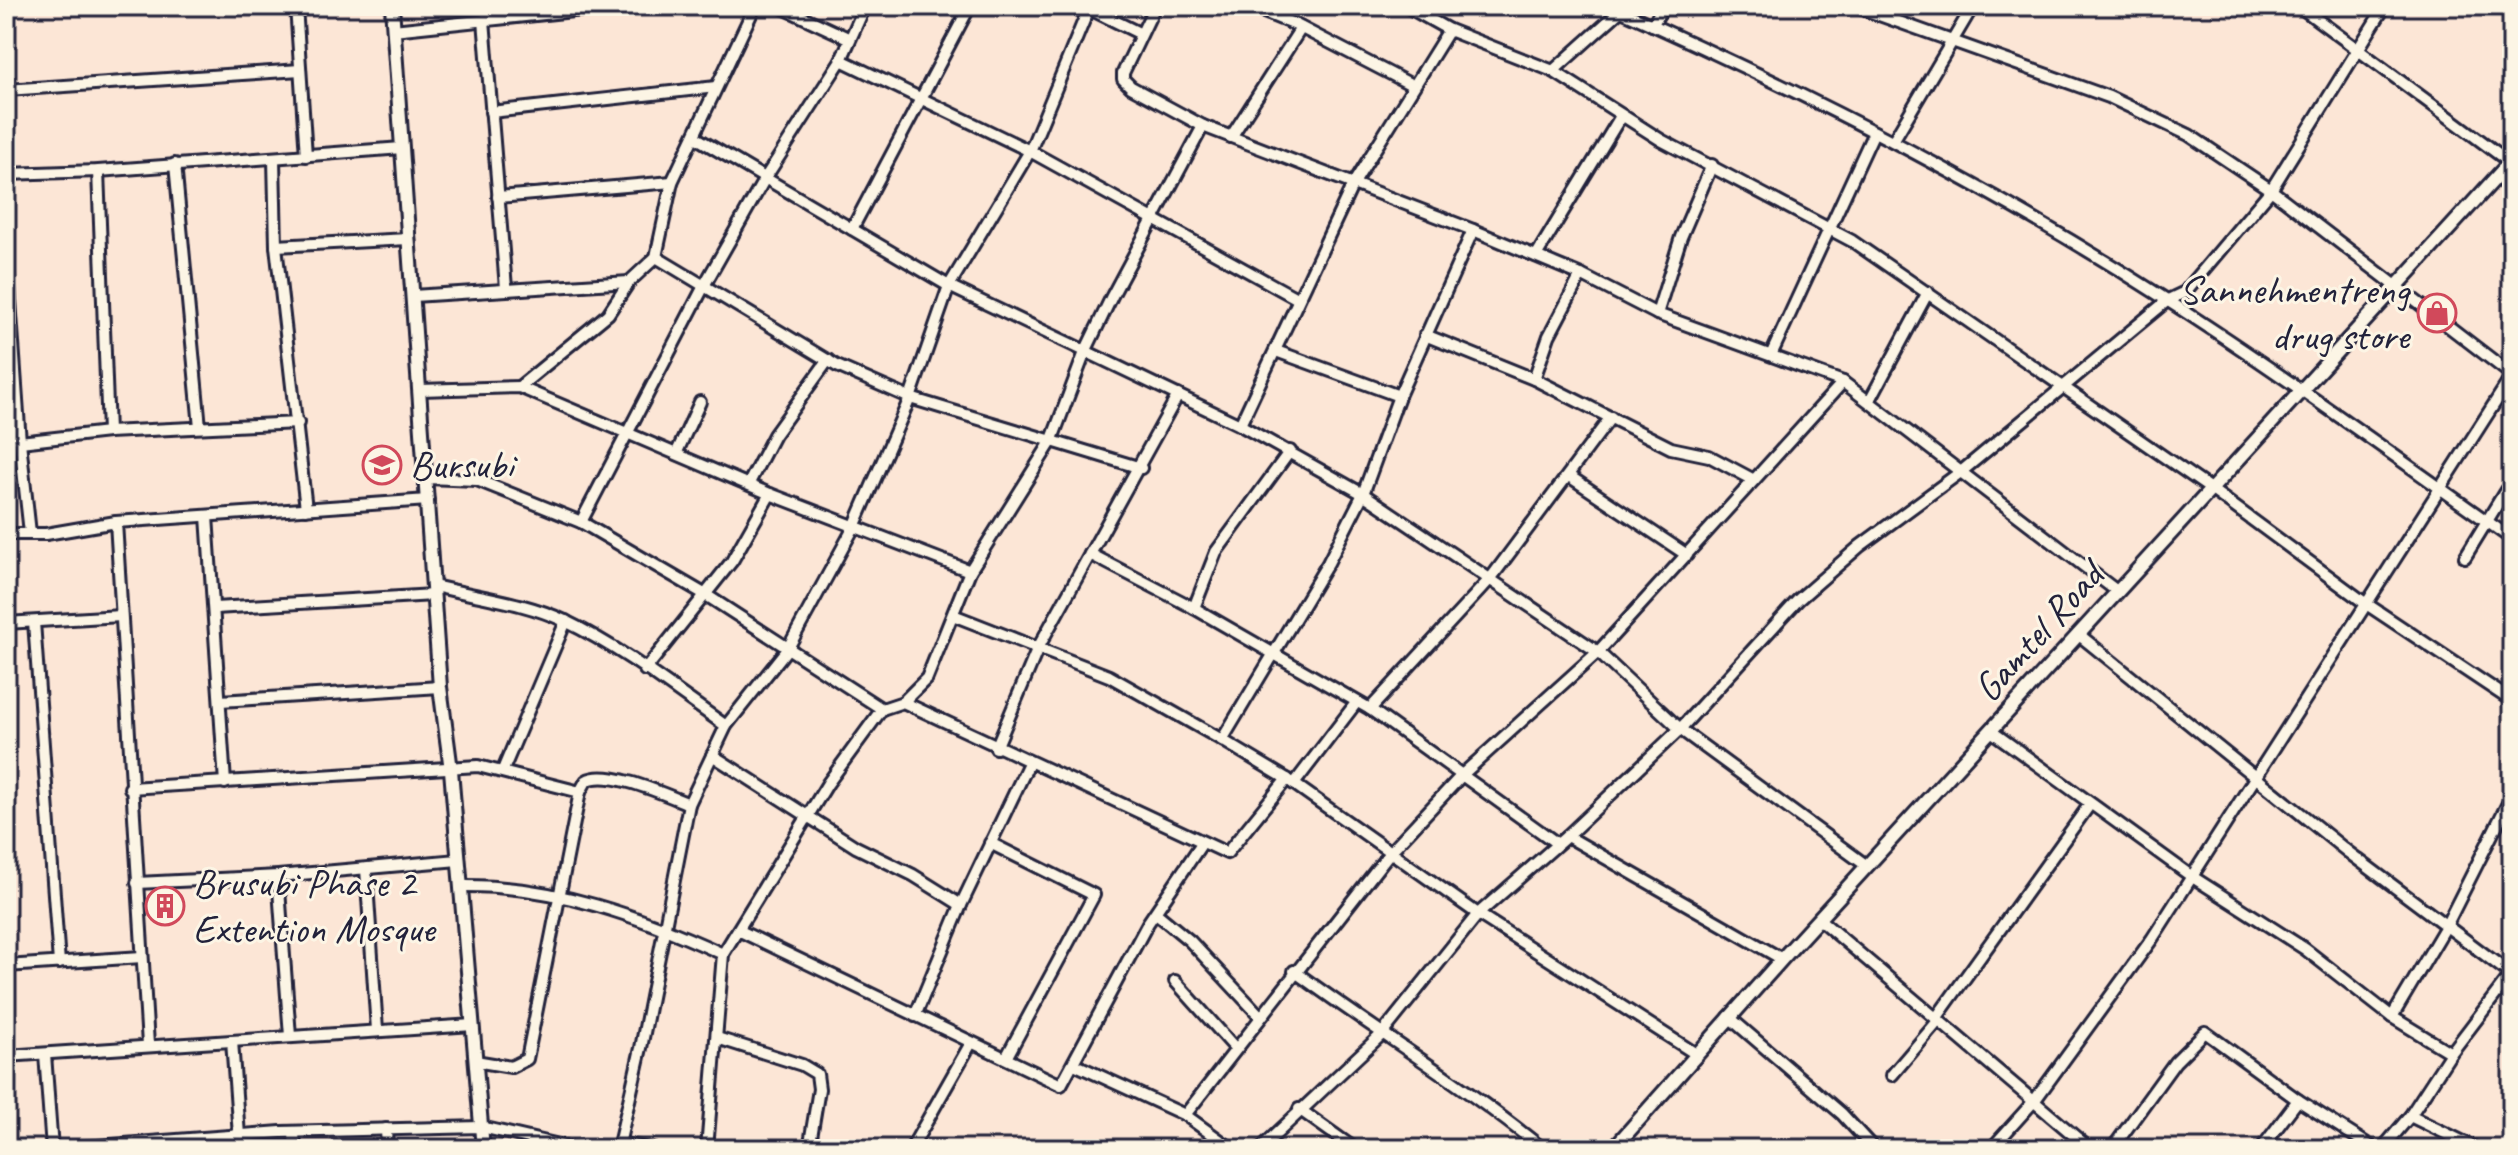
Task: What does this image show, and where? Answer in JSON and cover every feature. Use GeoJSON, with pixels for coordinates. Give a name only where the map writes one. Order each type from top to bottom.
{"type":"FeatureCollection","features":[{"type":"Feature","properties":{"kind":"street"},"geometry":{"type":"LineString","coordinates":[[296,6],[306,156]]}},
{"type":"Feature","properties":{"kind":"street"},"geometry":{"type":"LineString","coordinates":[[392,6],[440,687],[462,886],[483,1149]]}},
{"type":"Feature","properties":{"kind":"street"},"geometry":{"type":"LineString","coordinates":[[393,30],[621,6]]}},
{"type":"Feature","properties":{"kind":"street"},"geometry":{"type":"LineString","coordinates":[[519,387],[608,314],[629,282],[656,257],[672,182],[755,6]]}},
{"type":"Feature","properties":{"kind":"street"},"geometry":{"type":"LineString","coordinates":[[779,6],[848,38]]}},
{"type":"Feature","properties":{"kind":"street"},"geometry":{"type":"LineString","coordinates":[[581,522],[705,284],[764,180],[841,60],[848,38],[865,6]]}},
{"type":"Feature","properties":{"kind":"street"},"geometry":{"type":"LineString","coordinates":[[852,229],[970,6]]}},
{"type":"Feature","properties":{"kind":"street"},"geometry":{"type":"LineString","coordinates":[[1155,6],[1139,33],[1123,79],[1203,126],[1536,256],[1657,314],[1772,353],[1843,382],[2118,592]]}},
{"type":"Feature","properties":{"kind":"street"},"geometry":{"type":"LineString","coordinates":[[1249,6],[1301,28],[1412,85]]}},
{"type":"Feature","properties":{"kind":"street"},"geometry":{"type":"LineString","coordinates":[[1406,6],[1449,30],[1553,71],[1621,116],[1828,229],[1928,292],[2212,490],[2365,603],[2512,701]]}},
{"type":"Feature","properties":{"kind":"street"},"geometry":{"type":"LineString","coordinates":[[1652,25],[1664,6]]}},
{"type":"Feature","properties":{"kind":"street"},"geometry":{"type":"LineString","coordinates":[[1854,6],[1953,39],[2123,104],[2206,145],[2271,190],[2512,376],[2442,490],[2365,603],[2152,939],[2035,1100],[1991,1149]]}},
{"type":"Feature","properties":{"kind":"street"},"geometry":{"type":"LineString","coordinates":[[1893,141],[1973,6]]}},
{"type":"Feature","properties":{"kind":"street"},"geometry":{"type":"LineString","coordinates":[[2299,6],[2511,162]]}},
{"type":"Feature","properties":{"kind":"street"},"geometry":{"type":"LineString","coordinates":[[1260,1149],[1381,1035],[1478,914],[1555,842],[1567,836],[1680,729],[1798,600],[1860,546],[1962,471],[2168,300],[2185,292],[2271,190],[2385,6]]}},
{"type":"Feature","properties":{"kind":"street"},"geometry":{"type":"LineString","coordinates":[[652,1149],[618,1146],[689,804],[726,726],[788,648],[854,527],[910,398],[949,286],[1030,151],[1087,7],[1139,33]]}},
{"type":"Feature","properties":{"kind":"street"},"geometry":{"type":"LineString","coordinates":[[1553,71],[1615,8],[1893,141],[2168,300],[2304,390],[2512,539]]}},
{"type":"Feature","properties":{"kind":"street"},"geometry":{"type":"LineString","coordinates":[[484,20],[506,288]]}},
{"type":"Feature","properties":{"kind":"street"},"geometry":{"type":"LineString","coordinates":[[1231,137],[1301,28]]}},
{"type":"Feature","properties":{"kind":"street"},"geometry":{"type":"LineString","coordinates":[[1240,425],[1352,186],[1449,30]]}},
{"type":"Feature","properties":{"kind":"street"},"geometry":{"type":"LineString","coordinates":[[841,60],[1030,151],[1298,299]]}},
{"type":"Feature","properties":{"kind":"street"},"geometry":{"type":"LineString","coordinates":[[6,90],[300,70]]}},
{"type":"Feature","properties":{"kind":"street"},"geometry":{"type":"LineString","coordinates":[[491,112],[716,87]]}},
{"type":"Feature","properties":{"kind":"street"},"geometry":{"type":"LineString","coordinates":[[1536,256],[1621,116]]}},
{"type":"Feature","properties":{"kind":"street"},"geometry":{"type":"LineString","coordinates":[[707,1149],[723,954],[828,783],[882,709],[903,702],[927,678],[970,571],[1051,442],[1085,352],[1203,126]]}},
{"type":"Feature","properties":{"kind":"street"},"geometry":{"type":"LineString","coordinates":[[1772,353],[1874,132]]}},
{"type":"Feature","properties":{"kind":"street"},"geometry":{"type":"LineString","coordinates":[[695,137],[949,286],[1240,425],[1363,494],[1598,652],[1680,729],[1867,866]]}},
{"type":"Feature","properties":{"kind":"street"},"geometry":{"type":"LineString","coordinates":[[6,174],[98,171],[402,148]]}},
{"type":"Feature","properties":{"kind":"street"},"geometry":{"type":"LineString","coordinates":[[274,159],[276,246],[306,509]]}},
{"type":"Feature","properties":{"kind":"street","name":"Gamtel Road"},"geometry":{"type":"LineString","coordinates":[[1613,1149],[1729,1017],[2511,162]]}},
{"type":"Feature","properties":{"kind":"street"},"geometry":{"type":"LineString","coordinates":[[175,164],[200,427]]}},
{"type":"Feature","properties":{"kind":"street"},"geometry":{"type":"LineString","coordinates":[[1657,314],[1681,237],[1712,165]]}},
{"type":"Feature","properties":{"kind":"street"},"geometry":{"type":"LineString","coordinates":[[98,171],[108,432]]}},
{"type":"Feature","properties":{"kind":"street"},"geometry":{"type":"LineString","coordinates":[[498,197],[672,182]]}},
{"type":"Feature","properties":{"kind":"street"},"geometry":{"type":"LineString","coordinates":[[1222,740],[1274,656],[1363,494],[1399,396],[1473,230]]}},
{"type":"Feature","properties":{"kind":"street"},"geometry":{"type":"LineString","coordinates":[[276,246],[408,239]]}},
{"type":"Feature","properties":{"kind":"street"},"geometry":{"type":"LineString","coordinates":[[6,243],[10,368],[30,533]]}},
{"type":"Feature","properties":{"kind":"street"},"geometry":{"type":"LineString","coordinates":[[656,257],[828,360],[910,398],[1141,468]]}},
{"type":"Feature","properties":{"kind":"street"},"geometry":{"type":"LineString","coordinates":[[1534,379],[1549,336],[1581,275]]}},
{"type":"Feature","properties":{"kind":"street"},"geometry":{"type":"LineString","coordinates":[[413,296],[629,282]]}},
{"type":"Feature","properties":{"kind":"street"},"geometry":{"type":"LineString","coordinates":[[1870,400],[1928,292]]}},
{"type":"Feature","properties":{"kind":"street"},"geometry":{"type":"LineString","coordinates":[[1425,335],[1534,379],[1671,448],[1709,456],[1754,480]]}},
{"type":"Feature","properties":{"kind":"street"},"geometry":{"type":"LineString","coordinates":[[1276,351],[1399,396]]}},
{"type":"Feature","properties":{"kind":"street"},"geometry":{"type":"LineString","coordinates":[[749,483],[774,435],[828,360]]}},
{"type":"Feature","properties":{"kind":"street"},"geometry":{"type":"LineString","coordinates":[[1185,1115],[1294,971],[1391,851],[1463,774],[1598,652],[1843,382]]}},
{"type":"Feature","properties":{"kind":"street"},"geometry":{"type":"LineString","coordinates":[[420,390],[519,387],[770,494],[970,571]]}},
{"type":"Feature","properties":{"kind":"street"},"geometry":{"type":"LineString","coordinates":[[996,748],[1038,648],[1141,468],[1178,395]]}},
{"type":"Feature","properties":{"kind":"street"},"geometry":{"type":"LineString","coordinates":[[677,452],[700,402]]}},
{"type":"Feature","properties":{"kind":"street"},"geometry":{"type":"LineString","coordinates":[[1370,709],[1491,578],[1611,417]]}},
{"type":"Feature","properties":{"kind":"street"},"geometry":{"type":"LineString","coordinates":[[20,442],[108,432],[298,423]]}},
{"type":"Feature","properties":{"kind":"street"},"geometry":{"type":"LineString","coordinates":[[1194,608],[1216,552],[1290,451]]}},
{"type":"Feature","properties":{"kind":"street"},"geometry":{"type":"LineString","coordinates":[[1569,476],[1687,555]]}},
{"type":"Feature","properties":{"kind":"street"},"geometry":{"type":"LineString","coordinates":[[426,478],[477,480],[581,522],[706,595],[882,709]]}},
{"type":"Feature","properties":{"kind":"street"},"geometry":{"type":"LineString","coordinates":[[2465,557],[2506,490]]}},
{"type":"Feature","properties":{"kind":"street"},"geometry":{"type":"LineString","coordinates":[[645,670],[732,561],[770,494]]}},
{"type":"Feature","properties":{"kind":"street"},"geometry":{"type":"LineString","coordinates":[[6,534],[46,534],[116,522],[428,500]]}},
{"type":"Feature","properties":{"kind":"street"},"geometry":{"type":"LineString","coordinates":[[207,516],[225,783]]}},
{"type":"Feature","properties":{"kind":"street"},"geometry":{"type":"LineString","coordinates":[[116,522],[148,1045]]}},
{"type":"Feature","properties":{"kind":"street"},"geometry":{"type":"LineString","coordinates":[[1090,554],[1194,608],[1370,709],[1555,842]]}},
{"type":"Feature","properties":{"kind":"street"},"geometry":{"type":"LineString","coordinates":[[215,608],[434,590],[525,605],[566,621],[726,726]]}},
{"type":"Feature","properties":{"kind":"street"},"geometry":{"type":"LineString","coordinates":[[953,615],[1109,676],[1222,740],[1290,781],[1478,914],[1696,1054]]}},
{"type":"Feature","properties":{"kind":"street"},"geometry":{"type":"LineString","coordinates":[[6,623],[121,616]]}},
{"type":"Feature","properties":{"kind":"street"},"geometry":{"type":"LineString","coordinates":[[503,770],[566,621]]}},
{"type":"Feature","properties":{"kind":"street"},"geometry":{"type":"LineString","coordinates":[[34,622],[59,963]]}},
{"type":"Feature","properties":{"kind":"street"},"geometry":{"type":"LineString","coordinates":[[2078,634],[2254,776],[2512,974],[2451,1053],[2410,1116],[2382,1149]]}},
{"type":"Feature","properties":{"kind":"street"},"geometry":{"type":"LineString","coordinates":[[220,701],[440,687]]}},
{"type":"Feature","properties":{"kind":"street"},"geometry":{"type":"LineString","coordinates":[[903,702],[996,748],[1227,853],[1356,703]]}},
{"type":"Feature","properties":{"kind":"street"},"geometry":{"type":"LineString","coordinates":[[1991,731],[2191,876],[2305,949],[2392,1017],[2451,1053]]}},
{"type":"Feature","properties":{"kind":"street"},"geometry":{"type":"LineString","coordinates":[[712,755],[856,847],[913,875],[961,905]]}},
{"type":"Feature","properties":{"kind":"street"},"geometry":{"type":"LineString","coordinates":[[915,1016],[961,905],[1029,763]]}},
{"type":"Feature","properties":{"kind":"street"},"geometry":{"type":"LineString","coordinates":[[130,788],[478,766],[580,792]]}},
{"type":"Feature","properties":{"kind":"street"},"geometry":{"type":"LineString","coordinates":[[475,1061],[511,1067],[527,1059],[580,792],[586,781],[598,777],[634,783],[689,804]]}},
{"type":"Feature","properties":{"kind":"street"},"geometry":{"type":"LineString","coordinates":[[2392,1017],[2446,926],[2512,795]]}},
{"type":"Feature","properties":{"kind":"street"},"geometry":{"type":"LineString","coordinates":[[1892,1075],[1938,1018],[2090,804]]}},
{"type":"Feature","properties":{"kind":"street"},"geometry":{"type":"LineString","coordinates":[[1567,836],[1782,959]]}},
{"type":"Feature","properties":{"kind":"street"},"geometry":{"type":"LineString","coordinates":[[990,843],[1094,895],[1006,1058]]}},
{"type":"Feature","properties":{"kind":"street"},"geometry":{"type":"LineString","coordinates":[[738,930],[1061,1085],[1156,913],[1202,843]]}},
{"type":"Feature","properties":{"kind":"street"},"geometry":{"type":"LineString","coordinates":[[137,883],[278,876],[458,860]]}},
{"type":"Feature","properties":{"kind":"street"},"geometry":{"type":"LineString","coordinates":[[366,869],[377,1030]]}},
{"type":"Feature","properties":{"kind":"street"},"geometry":{"type":"LineString","coordinates":[[278,876],[290,1036]]}},
{"type":"Feature","properties":{"kind":"street"},"geometry":{"type":"LineString","coordinates":[[462,886],[560,895],[664,927],[723,954]]}},
{"type":"Feature","properties":{"kind":"street"},"geometry":{"type":"LineString","coordinates":[[1156,913],[1190,941],[1261,1017]]}},
{"type":"Feature","properties":{"kind":"street"},"geometry":{"type":"LineString","coordinates":[[1819,919],[2090,1149]]}},
{"type":"Feature","properties":{"kind":"street"},"geometry":{"type":"LineString","coordinates":[[6,966],[142,957]]}},
{"type":"Feature","properties":{"kind":"street"},"geometry":{"type":"LineString","coordinates":[[1294,971],[1381,1035],[1500,1115],[1543,1149]]}},
{"type":"Feature","properties":{"kind":"street"},"geometry":{"type":"LineString","coordinates":[[1175,981],[1236,1049]]}},
{"type":"Feature","properties":{"kind":"street"},"geometry":{"type":"LineString","coordinates":[[1729,1017],[1842,1114],[1874,1149]]}},
{"type":"Feature","properties":{"kind":"street"},"geometry":{"type":"LineString","coordinates":[[6,1056],[473,1025]]}},
{"type":"Feature","properties":{"kind":"street"},"geometry":{"type":"LineString","coordinates":[[2112,1149],[2175,1062],[2205,1032],[2298,1100],[2375,1149]]}},
{"type":"Feature","properties":{"kind":"street"},"geometry":{"type":"LineString","coordinates":[[717,1038],[802,1065],[817,1074],[819,1089],[809,1149]]}},
{"type":"Feature","properties":{"kind":"street"},"geometry":{"type":"LineString","coordinates":[[232,1041],[240,1149]]}},
{"type":"Feature","properties":{"kind":"street"},"geometry":{"type":"LineString","coordinates":[[911,1149],[971,1043]]}},
{"type":"Feature","properties":{"kind":"street"},"geometry":{"type":"LineString","coordinates":[[45,1054],[52,1149]]}},
{"type":"Feature","properties":{"kind":"street"},"geometry":{"type":"LineString","coordinates":[[1074,1064],[1185,1115],[1232,1149]]}},
{"type":"Feature","properties":{"kind":"street"},"geometry":{"type":"LineString","coordinates":[[2261,1149],[2298,1100]]}},
{"type":"Feature","properties":{"kind":"street"},"geometry":{"type":"LineString","coordinates":[[1299,1109],[1355,1149]]}},
{"type":"Feature","properties":{"kind":"street"},"geometry":{"type":"LineString","coordinates":[[2410,1116],[2478,1149]]}},
{"type":"Feature","properties":{"kind":"street"},"geometry":{"type":"LineString","coordinates":[[58,1149],[151,1146],[294,1133],[481,1127],[577,1149]]}},
{"type":"Feature","properties":{"kind":"street"},"geometry":{"type":"LineString","coordinates":[[386,1129],[387,1149]]}},
{"type":"Feature","properties":{"kind":"street"},"geometry":{"type":"LineString","coordinates":[[294,1133],[295,1149]]}},
{"type":"Feature","properties":{"kind":"place","name":"Sannehmentreng drug store"},"geometry":{"type":"Point","coordinates":[2437,313]}},
{"type":"Feature","properties":{"kind":"place","name":"Bursubi"},"geometry":{"type":"Point","coordinates":[382,465]}},
{"type":"Feature","properties":{"kind":"place","name":"Brusubi Phase 2 Extention Mosque"},"geometry":{"type":"Point","coordinates":[165,906]}}]}
